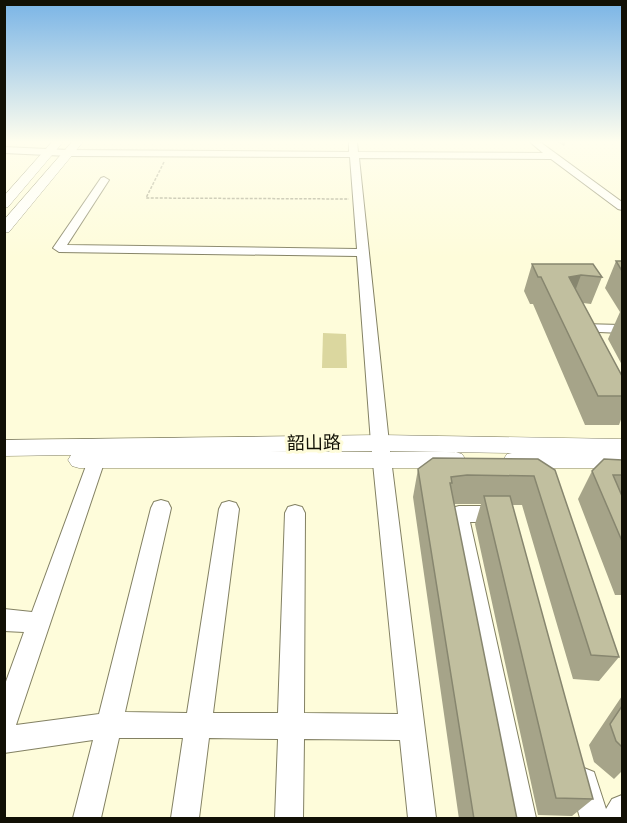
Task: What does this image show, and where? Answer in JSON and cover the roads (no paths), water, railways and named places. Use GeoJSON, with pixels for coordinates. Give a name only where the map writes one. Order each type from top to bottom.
{"type":"FeatureCollection","features":[{"type":"Feature","properties":{"kind":"main road"},"geometry":{"type":"LineString","coordinates":[[4,204],[25,180]]}},
{"type":"Feature","properties":{"kind":"main road"},"geometry":{"type":"LineString","coordinates":[[4,229],[46,180]]}},
{"type":"Feature","properties":{"kind":"main road","name":"韶山路"},"geometry":{"type":"LineString","coordinates":[[4,460],[96,460],[381,451],[622,447]]}},
{"type":"Feature","properties":{"kind":"main road","name":"韶山路"},"geometry":{"type":"LineString","coordinates":[[4,448],[381,451],[622,460]]}},
{"type":"Feature","properties":{"kind":"street"},"geometry":{"type":"LineString","coordinates":[[104,180],[60,248],[364,253]]}},
{"type":"Feature","properties":{"kind":"street"},"geometry":{"type":"LineString","coordinates":[[357,180],[381,451],[422,819]]}},
{"type":"Feature","properties":{"kind":"street"},"geometry":{"type":"LineString","coordinates":[[585,180],[622,207]]}},
{"type":"Feature","properties":{"kind":"street"},"geometry":{"type":"LineString","coordinates":[[591,348],[578,323],[622,329]]}},
{"type":"Feature","properties":{"kind":"street"},"geometry":{"type":"LineString","coordinates":[[4,723],[96,460]]}},
{"type":"Feature","properties":{"kind":"street"},"geometry":{"type":"LineString","coordinates":[[87,819],[161,508]]}},
{"type":"Feature","properties":{"kind":"street"},"geometry":{"type":"LineString","coordinates":[[185,819],[229,509]]}},
{"type":"Feature","properties":{"kind":"street"},"geometry":{"type":"LineString","coordinates":[[289,819],[295,513]]}},
{"type":"Feature","properties":{"kind":"street"},"geometry":{"type":"LineString","coordinates":[[516,537],[510,514],[459,514],[522,819]]}},
{"type":"Feature","properties":{"kind":"street"},"geometry":{"type":"LineString","coordinates":[[4,620],[39,623]]}},
{"type":"Feature","properties":{"kind":"street"},"geometry":{"type":"LineString","coordinates":[[4,740],[111,725],[412,727]]}},
{"type":"Feature","properties":{"kind":"street"},"geometry":{"type":"LineString","coordinates":[[578,762],[594,819]]}},
{"type":"Feature","properties":{"kind":"street"},"geometry":{"type":"LineString","coordinates":[[616,819],[622,809]]}}]}
